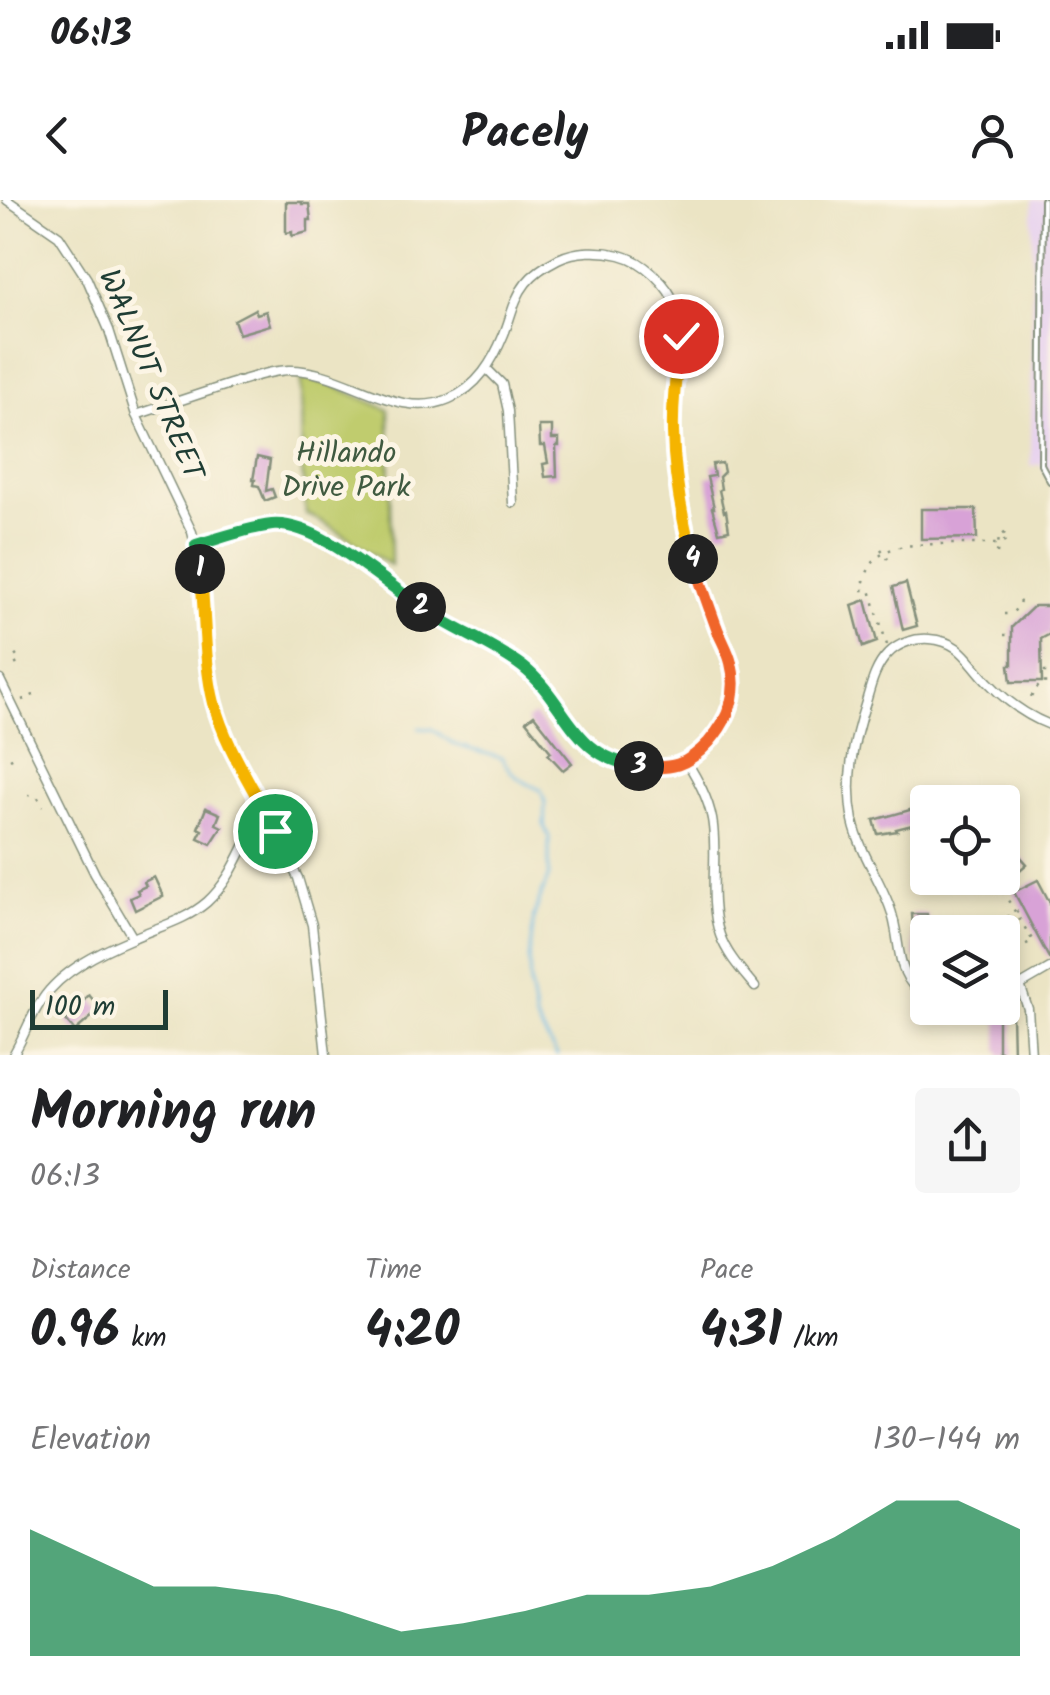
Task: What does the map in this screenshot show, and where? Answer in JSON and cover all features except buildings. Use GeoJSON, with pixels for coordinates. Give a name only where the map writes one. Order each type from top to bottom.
{"type":"FeatureCollection","features":[{"type":"Feature","properties":{"kind":"street","name":"WALNUT STREET"},"geometry":{"type":"LineString","coordinates":[[7,200],[59,236],[87,278],[116,350],[136,415],[196,545],[214,703],[298,878],[312,925],[326,1055]]}},
{"type":"Feature","properties":{"kind":"street"},"geometry":{"type":"LineString","coordinates":[[136,415],[243,380],[288,370],[331,376],[392,402],[430,405],[463,392],[486,369],[524,285],[542,268],[584,252],[604,252],[633,260],[646,268],[675,302],[678,313],[681,336],[673,434],[682,507],[694,563],[731,662],[731,709],[719,730],[687,762],[653,768],[622,764],[586,743],[528,671],[428,612],[317,535],[300,528],[270,525],[196,545]]}},
{"type":"Feature","properties":{"kind":"street"},"geometry":{"type":"LineString","coordinates":[[486,369],[502,384],[508,411],[513,503]]}},
{"type":"Feature","properties":{"kind":"street"},"geometry":{"type":"LineString","coordinates":[[910,982],[904,973],[890,906],[865,856],[850,798],[854,737],[879,664],[896,646],[920,639],[940,640],[968,656],[1000,694],[1050,725]]}},
{"type":"Feature","properties":{"kind":"street"},"geometry":{"type":"LineString","coordinates":[[0,680],[95,874],[133,938]]}},
{"type":"Feature","properties":{"kind":"street"},"geometry":{"type":"LineString","coordinates":[[687,762],[703,790],[712,821],[718,930],[727,951],[755,987]]}},
{"type":"Feature","properties":{"kind":"street"},"geometry":{"type":"LineString","coordinates":[[14,1055],[46,994],[69,972],[133,938],[175,922],[215,895],[229,878],[264,810]]}},
{"type":"Feature","properties":{"kind":"street"},"geometry":{"type":"LineString","coordinates":[[1031,1055],[1028,1009],[1020,984],[1050,968]]}},
{"type":"Feature","properties":{"kind":"lane"},"geometry":{"type":"LineString","coordinates":[[1043,200],[1041,464],[1050,482]]}},
{"type":"Feature","properties":{"kind":"path"},"geometry":{"type":"LineString","coordinates":[[997,552],[999,536],[1008,531]]}},
{"type":"Feature","properties":{"kind":"path"},"geometry":{"type":"LineString","coordinates":[[885,647],[887,642],[870,590],[862,590],[866,572],[882,550],[905,542],[997,544],[1009,539]]}},
{"type":"Feature","properties":{"kind":"path"},"geometry":{"type":"LineString","coordinates":[[882,550],[888,560]]}},
{"type":"Feature","properties":{"kind":"path"},"geometry":{"type":"LineString","coordinates":[[1004,614],[1015,610],[1020,598]]}},
{"type":"Feature","properties":{"kind":"path"},"geometry":{"type":"LineString","coordinates":[[1015,610],[1023,617]]}},
{"type":"Feature","properties":{"kind":"path"},"geometry":{"type":"LineString","coordinates":[[17,655],[13,658],[20,671]]}},
{"type":"Feature","properties":{"kind":"path"},"geometry":{"type":"LineString","coordinates":[[1031,698],[1040,684],[1045,684],[1045,663]]}},
{"type":"Feature","properties":{"kind":"path"},"geometry":{"type":"LineString","coordinates":[[22,700],[36,694]]}},
{"type":"Feature","properties":{"kind":"path"},"geometry":{"type":"LineString","coordinates":[[10,759],[19,754]]}},
{"type":"Feature","properties":{"kind":"path"},"geometry":{"type":"LineString","coordinates":[[28,795],[38,796],[42,808]]}},
{"type":"Feature","properties":{"kind":"path"},"geometry":{"type":"LineString","coordinates":[[1005,895],[1034,941],[1024,946]]}},
{"type":"Feature","properties":{"kind":"path"},"geometry":{"type":"LineString","coordinates":[[1011,915],[1017,912]]}},
{"type":"Feature","properties":{"kind":"path"},"geometry":{"type":"LineString","coordinates":[[1024,924],[1016,932],[1026,929]]}},
{"type":"Feature","properties":{"kind":"shaded area"},"geometry":{"type":"Polygon","coordinates":[[[1032,200],[1050,200],[1050,481],[1041,464],[1031,466],[1032,200]]]}},
{"type":"Feature","properties":{"kind":"green space","name":"Hillando Drive Park"},"geometry":{"type":"Polygon","coordinates":[[[301,378],[330,384],[389,410],[391,565],[306,514],[301,378]]]}},
{"type":"Feature","properties":{"kind":"waterway"},"geometry":{"type":"LineString","coordinates":[[419,728],[432,729],[455,745],[502,758],[518,778],[541,790],[544,826],[549,837],[549,875],[534,915],[530,985],[536,1020],[557,1055]]}},
{"type":"Feature","properties":{"kind":"route"},"geometry":{"type":"LineString","coordinates":[[275,831],[214,703],[196,545],[256,528],[285,525],[317,535],[428,612],[518,664],[536,680],[586,743],[607,759],[653,768],[676,766],[694,757],[719,730],[731,709],[734,690],[731,662],[694,563],[682,507],[673,434],[681,336]]}}]}
